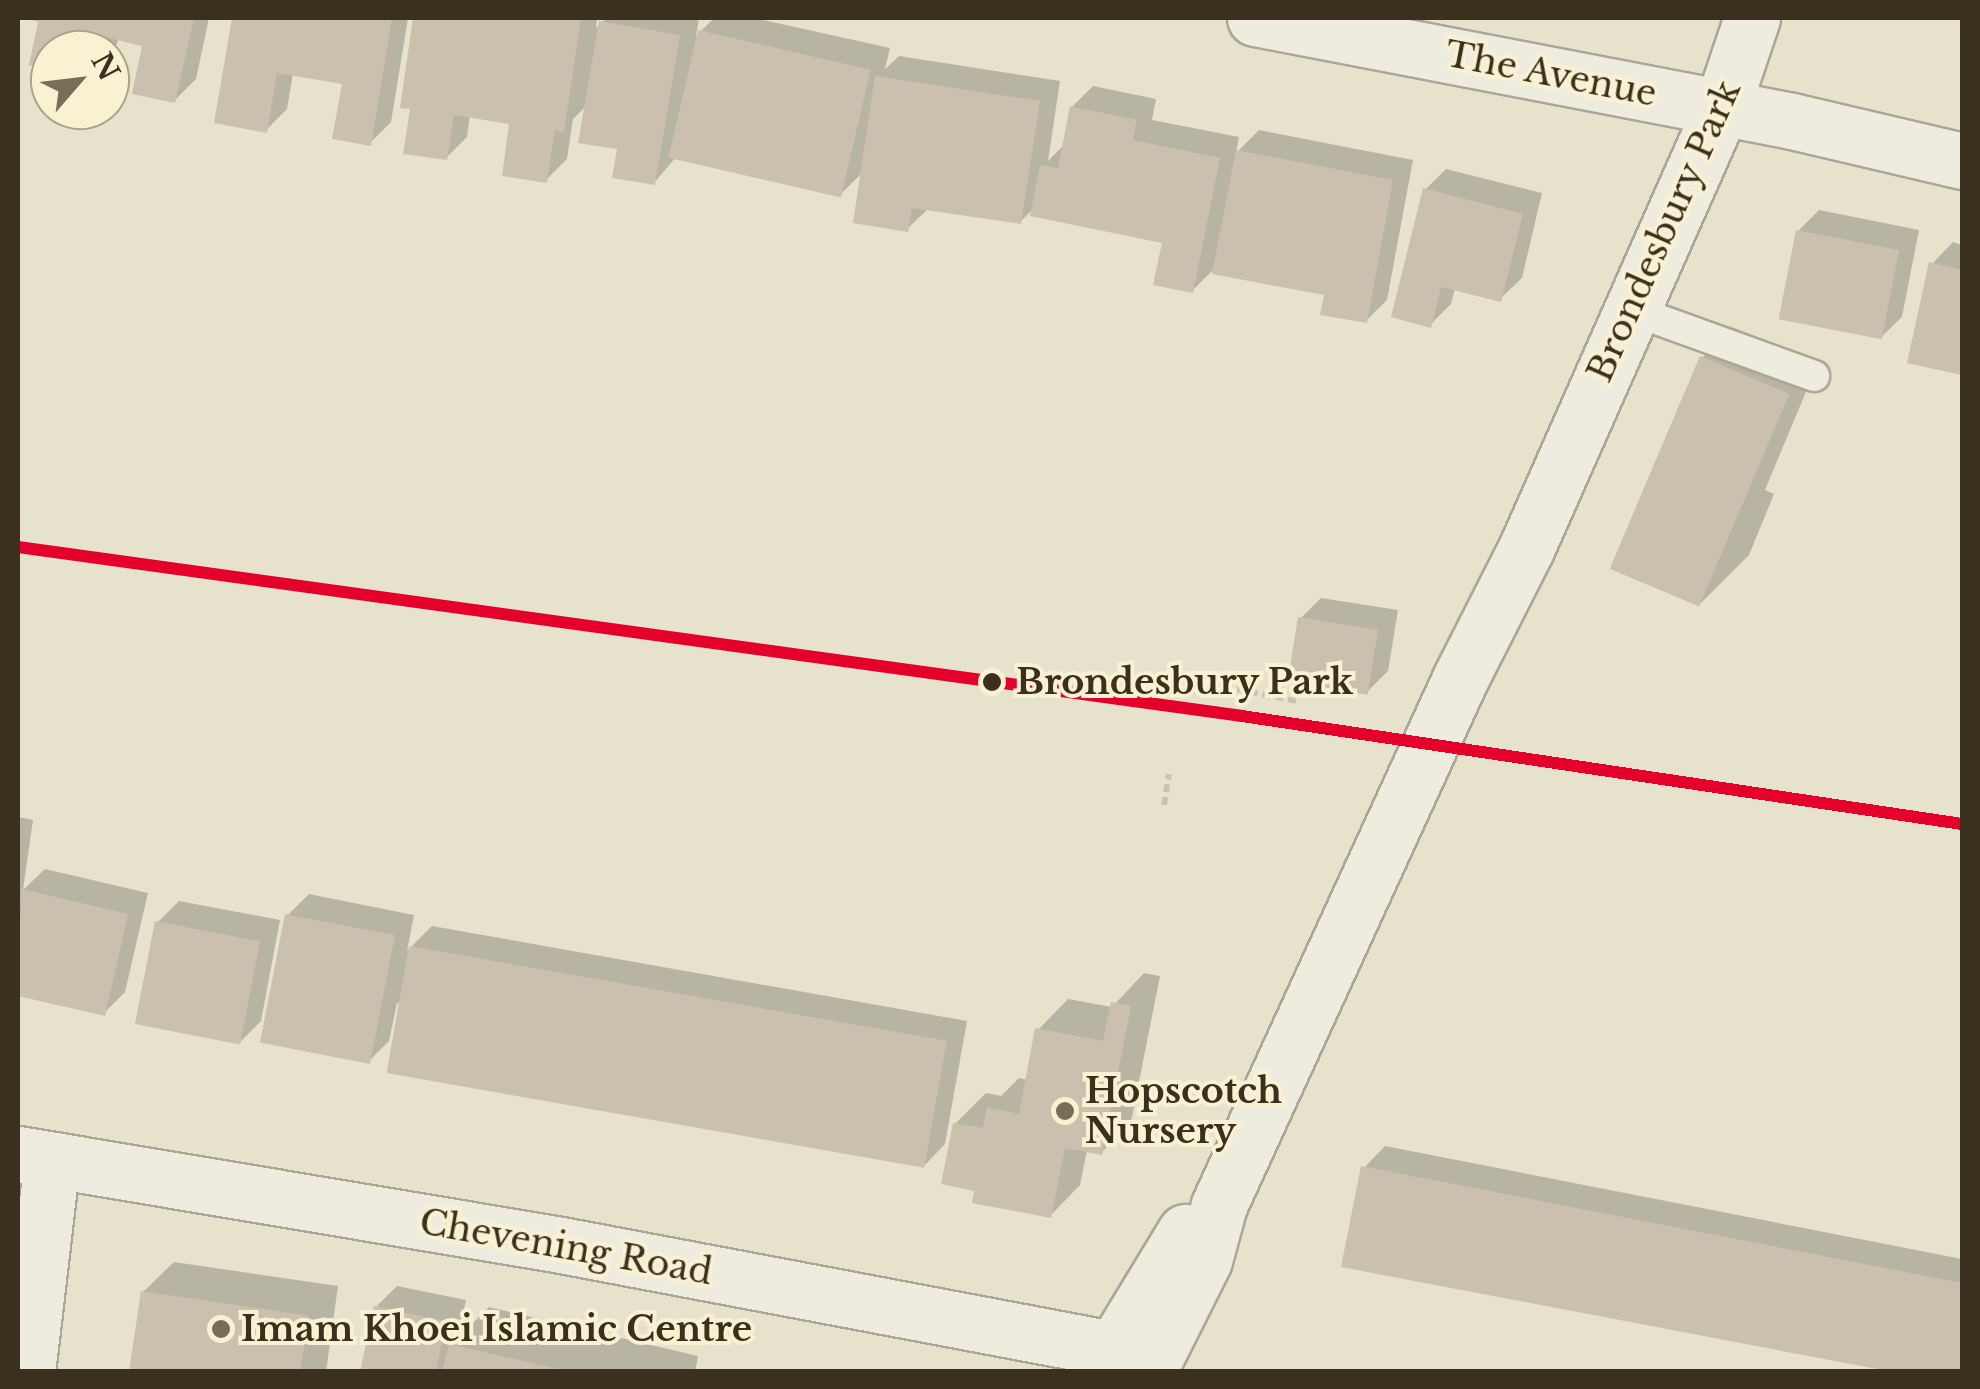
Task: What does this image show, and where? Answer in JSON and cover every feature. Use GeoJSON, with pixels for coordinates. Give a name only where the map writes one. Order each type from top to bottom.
{"type":"FeatureCollection","features":[{"type":"Feature","properties":{"kind":"street","name":"The Avenue"},"geometry":{"type":"LineString","coordinates":[[1255,18],[1722,107],[1962,161]]}},
{"type":"Feature","properties":{"kind":"street","name":"Brondesbury Park"},"geometry":{"type":"LineString","coordinates":[[1141,1365],[1178,1238],[1219,1206],[1461,677],[1526,549],[1629,309],[1722,107],[1752,18]]}},
{"type":"Feature","properties":{"kind":"street","name":"Chevening Road"},"geometry":{"type":"LineString","coordinates":[[34,1157],[561,1244],[1141,1365]]}},
{"type":"Feature","properties":{"kind":"street"},"geometry":{"type":"LineString","coordinates":[[27,1372],[34,1157]]}},
{"type":"Feature","properties":{"kind":"lane"},"geometry":{"type":"LineString","coordinates":[[1629,309],[1814,376]]}},
{"type":"Feature","properties":{"kind":"path"},"geometry":{"type":"LineString","coordinates":[[1193,694],[1186,678],[1301,702]]}},
{"type":"Feature","properties":{"kind":"path"},"geometry":{"type":"LineString","coordinates":[[1164,806],[1169,774]]}},
{"type":"Feature","properties":{"kind":"building"},"geometry":{"type":"Polygon","coordinates":[[[25,18],[194,18],[175,103],[132,94],[142,46],[130,43],[130,30],[36,30],[38,22],[25,18]]]}},
{"type":"Feature","properties":{"kind":"building"},"geometry":{"type":"Polygon","coordinates":[[[232,18],[392,18],[371,146],[332,139],[342,84],[277,73],[267,133],[214,123],[232,18]]]}},
{"type":"Feature","properties":{"kind":"building"},"geometry":{"type":"Polygon","coordinates":[[[413,18],[581,18],[564,132],[555,130],[547,183],[502,176],[509,124],[454,115],[447,160],[403,154],[410,109],[400,108],[413,18]]]}},
{"type":"Feature","properties":{"kind":"building"},"geometry":{"type":"Polygon","coordinates":[[[599,21],[680,35],[655,185],[612,178],[617,149],[578,143],[599,21]]]}},
{"type":"Feature","properties":{"kind":"building"},"geometry":{"type":"Polygon","coordinates":[[[698,30],[870,70],[841,197],[669,158],[698,30]]]}},
{"type":"Feature","properties":{"kind":"building"},"geometry":{"type":"Polygon","coordinates":[[[875,76],[1040,101],[1021,224],[912,208],[908,232],[853,223],[875,76]]]}},
{"type":"Feature","properties":{"kind":"building"},"geometry":{"type":"Polygon","coordinates":[[[1070,106],[1137,120],[1133,140],[1220,158],[1193,293],[1153,285],[1162,243],[1030,216],[1040,165],[1058,168],[1070,106]]]}},
{"type":"Feature","properties":{"kind":"building"},"geometry":{"type":"Polygon","coordinates":[[[1236,150],[1393,180],[1367,323],[1320,315],[1324,295],[1212,274],[1236,150]]]}},
{"type":"Feature","properties":{"kind":"building"},"geometry":{"type":"Polygon","coordinates":[[[1423,188],[1523,214],[1501,302],[1441,287],[1431,328],[1391,317],[1423,188]]]}},
{"type":"Feature","properties":{"kind":"building"},"geometry":{"type":"Polygon","coordinates":[[[1796,230],[1899,250],[1882,339],[1779,319],[1796,230]]]}},
{"type":"Feature","properties":{"kind":"building"},"geometry":{"type":"Polygon","coordinates":[[[1929,262],[1962,270],[1962,375],[1907,363],[1929,262]]]}},
{"type":"Feature","properties":{"kind":"building"},"geometry":{"type":"Polygon","coordinates":[[[1700,356],[1789,394],[1699,607],[1610,569],[1700,356]]]}},
{"type":"Feature","properties":{"kind":"building"},"geometry":{"type":"Polygon","coordinates":[[[1298,617],[1378,630],[1368,695],[1288,682],[1298,617]]]}},
{"type":"Feature","properties":{"kind":"building"},"geometry":{"type":"Polygon","coordinates":[[[21,889],[128,914],[105,1016],[18,996],[21,889]]]}},
{"type":"Feature","properties":{"kind":"building"},"geometry":{"type":"Polygon","coordinates":[[[285,914],[395,935],[370,1064],[260,1043],[285,914]]]}},
{"type":"Feature","properties":{"kind":"building"},"geometry":{"type":"Polygon","coordinates":[[[155,921],[260,941],[240,1044],[135,1024],[155,921]]]}},
{"type":"Feature","properties":{"kind":"building"},"geometry":{"type":"Polygon","coordinates":[[[409,946],[947,1041],[924,1168],[387,1073],[409,946]]]}},
{"type":"Feature","properties":{"kind":"building","name":"Hopscotch Nursery"},"geometry":{"type":"Polygon","coordinates":[[[1111,1002],[1131,1006],[1102,1155],[1065,1148],[1051,1218],[972,1203],[974,1191],[941,1184],[953,1123],[983,1128],[987,1107],[1019,1114],[1035,1028],[1103,1041],[1111,1002]]]}},
{"type":"Feature","properties":{"kind":"building"},"geometry":{"type":"Polygon","coordinates":[[[1361,1166],[1962,1283],[1962,1372],[1893,1372],[1341,1267],[1361,1166]]]}},
{"type":"Feature","properties":{"kind":"building","name":"Imam Khoei Islamic Centre"},"geometry":{"type":"Polygon","coordinates":[[[141,1291],[309,1316],[300,1372],[129,1372],[141,1291]]]}},
{"type":"Feature","properties":{"kind":"building"},"geometry":{"type":"Polygon","coordinates":[[[374,1306],[446,1321],[436,1372],[360,1372],[374,1306]]]}},
{"type":"Feature","properties":{"kind":"building"},"geometry":{"type":"Polygon","coordinates":[[[449,1344],[562,1370],[442,1372],[449,1344]]]}},
{"type":"Feature","properties":{"kind":"transit line"},"geometry":{"type":"LineString","coordinates":[[18,547],[1242,716],[1962,824]]}},
{"type":"Feature","properties":{"kind":"place","name":"Brondesbury Park"},"geometry":{"type":"Point","coordinates":[992,682]}},
{"type":"Feature","properties":{"kind":"place","name":"Hopscotch Nursery"},"geometry":{"type":"Point","coordinates":[1065,1111]}},
{"type":"Feature","properties":{"kind":"place","name":"Imam Khoei Islamic Centre"},"geometry":{"type":"Point","coordinates":[221,1329]}}]}
